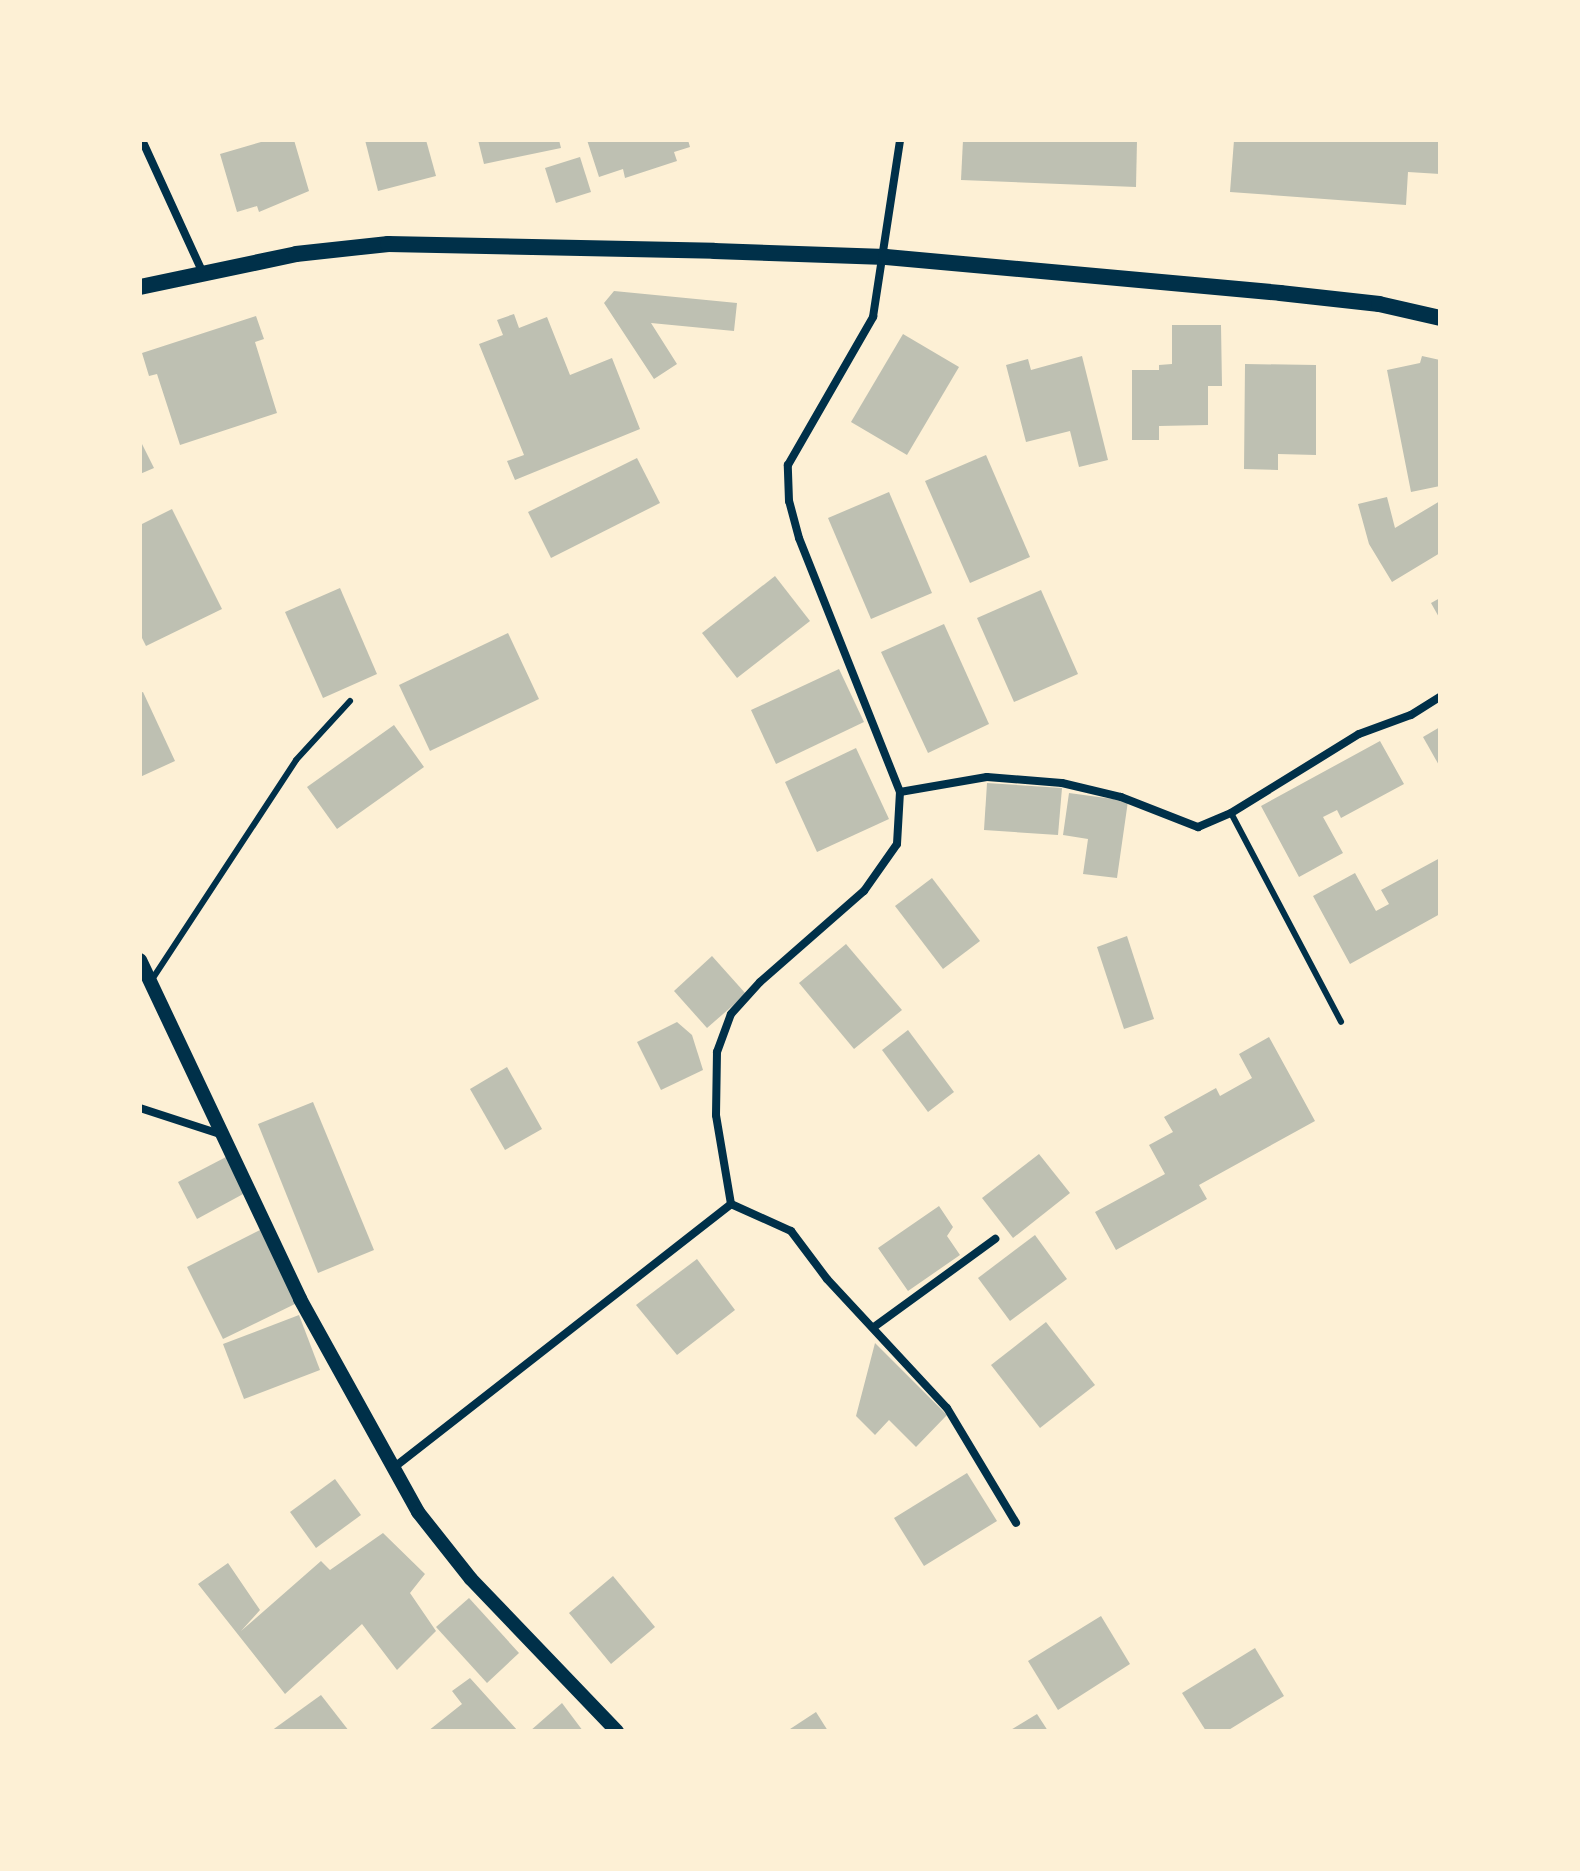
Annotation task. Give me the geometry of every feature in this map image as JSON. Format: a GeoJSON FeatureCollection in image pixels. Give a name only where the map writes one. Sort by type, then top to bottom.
{"type":"FeatureCollection","features":[{"type":"Feature","properties":{"kind":"main road"},"geometry":{"type":"LineString","coordinates":[[140,287],[202,271],[388,244],[886,257],[1280,293],[1379,304],[1440,318]]}},
{"type":"Feature","properties":{"kind":"street"},"geometry":{"type":"LineString","coordinates":[[142,140],[202,271]]}},
{"type":"Feature","properties":{"kind":"street"},"geometry":{"type":"LineString","coordinates":[[731,1204],[716,1115],[717,1052],[731,1014],[882,869],[897,844],[900,792],[799,538],[789,501],[788,465],[873,317],[886,257],[900,140]]}},
{"type":"Feature","properties":{"kind":"street"},"geometry":{"type":"LineString","coordinates":[[900,792],[987,777],[1062,783],[1121,797],[1198,827],[1231,813],[1359,734],[1411,715],[1440,697]]}},
{"type":"Feature","properties":{"kind":"street"},"geometry":{"type":"LineString","coordinates":[[140,960],[300,1299],[418,1512],[471,1579],[617,1731]]}},
{"type":"Feature","properties":{"kind":"street"},"geometry":{"type":"LineString","coordinates":[[140,1108],[220,1134]]}},
{"type":"Feature","properties":{"kind":"street"},"geometry":{"type":"LineString","coordinates":[[731,1204],[791,1231],[827,1279],[947,1408],[1016,1523]]}},
{"type":"Feature","properties":{"kind":"street"},"geometry":{"type":"LineString","coordinates":[[392,1469],[731,1204]]}},
{"type":"Feature","properties":{"kind":"street"},"geometry":{"type":"LineString","coordinates":[[874,1327],[995,1239]]}},
{"type":"Feature","properties":{"kind":"lane"},"geometry":{"type":"LineString","coordinates":[[151,981],[296,760],[350,701]]}},
{"type":"Feature","properties":{"kind":"lane"},"geometry":{"type":"LineString","coordinates":[[1231,813],[1341,1022]]}},
{"type":"Feature","properties":{"kind":"building"},"geometry":{"type":"Polygon","coordinates":[[[268,140],[294,140],[309,191],[259,212],[257,206],[237,212],[220,154],[268,140]]]}},
{"type":"Feature","properties":{"kind":"building"},"geometry":{"type":"Polygon","coordinates":[[[365,140],[426,140],[436,176],[378,191],[365,140]]]}},
{"type":"Feature","properties":{"kind":"building"},"geometry":{"type":"Polygon","coordinates":[[[478,140],[559,140],[561,148],[484,164],[478,140]]]}},
{"type":"Feature","properties":{"kind":"building"},"geometry":{"type":"Polygon","coordinates":[[[587,140],[688,140],[690,147],[674,152],[677,161],[625,178],[623,169],[599,177],[587,140]]]}},
{"type":"Feature","properties":{"kind":"building"},"geometry":{"type":"Polygon","coordinates":[[[963,140],[1137,140],[1136,187],[961,180],[963,140]]]}},
{"type":"Feature","properties":{"kind":"building"},"geometry":{"type":"Polygon","coordinates":[[[1234,140],[1440,140],[1440,174],[1408,172],[1406,205],[1230,192],[1234,140]]]}},
{"type":"Feature","properties":{"kind":"building"},"geometry":{"type":"Polygon","coordinates":[[[580,157],[591,192],[556,203],[545,168],[580,157]]]}},
{"type":"Feature","properties":{"kind":"building"},"geometry":{"type":"Polygon","coordinates":[[[614,291],[737,303],[734,331],[651,323],[677,364],[654,379],[604,303],[614,291]]]}},
{"type":"Feature","properties":{"kind":"building"},"geometry":{"type":"Polygon","coordinates":[[[514,314],[519,328],[547,317],[570,375],[612,358],[640,429],[515,480],[507,461],[524,455],[479,344],[503,335],[497,320],[514,314]]]}},
{"type":"Feature","properties":{"kind":"building"},"geometry":{"type":"Polygon","coordinates":[[[256,316],[264,339],[255,342],[277,413],[180,445],[157,374],[149,376],[142,353],[256,316]]]}},
{"type":"Feature","properties":{"kind":"building"},"geometry":{"type":"Polygon","coordinates":[[[1172,325],[1221,325],[1222,386],[1208,386],[1208,425],[1159,426],[1159,440],[1132,440],[1132,370],[1159,370],[1159,365],[1172,364],[1172,325]]]}},
{"type":"Feature","properties":{"kind":"building"},"geometry":{"type":"Polygon","coordinates":[[[903,334],[959,367],[907,455],[851,422],[903,334]]]}},
{"type":"Feature","properties":{"kind":"building"},"geometry":{"type":"Polygon","coordinates":[[[1082,356],[1108,460],[1079,467],[1070,431],[1026,442],[1006,365],[1028,359],[1031,370],[1082,356]]]}},
{"type":"Feature","properties":{"kind":"building"},"geometry":{"type":"Polygon","coordinates":[[[1422,356],[1440,360],[1440,486],[1411,492],[1387,370],[1420,363],[1422,356]]]}},
{"type":"Feature","properties":{"kind":"building"},"geometry":{"type":"Polygon","coordinates":[[[1245,364],[1316,365],[1316,455],[1278,454],[1278,470],[1244,469],[1245,364]]]}},
{"type":"Feature","properties":{"kind":"building"},"geometry":{"type":"Polygon","coordinates":[[[140,440],[154,468],[140,474],[140,440]]]}},
{"type":"Feature","properties":{"kind":"building"},"geometry":{"type":"Polygon","coordinates":[[[986,455],[1030,557],[970,583],[925,481],[986,455]]]}},
{"type":"Feature","properties":{"kind":"building"},"geometry":{"type":"Polygon","coordinates":[[[637,458],[660,503],[551,558],[528,512],[637,458]]]}},
{"type":"Feature","properties":{"kind":"building"},"geometry":{"type":"Polygon","coordinates":[[[889,492],[932,593],[871,619],[828,518],[889,492]]]}},
{"type":"Feature","properties":{"kind":"building"},"geometry":{"type":"Polygon","coordinates":[[[1387,497],[1395,528],[1440,501],[1440,553],[1392,582],[1369,544],[1358,504],[1387,497]]]}},
{"type":"Feature","properties":{"kind":"building"},"geometry":{"type":"Polygon","coordinates":[[[172,509],[222,609],[146,646],[140,634],[140,525],[172,509]]]}},
{"type":"Feature","properties":{"kind":"building"},"geometry":{"type":"Polygon","coordinates":[[[775,576],[810,621],[737,678],[702,633],[775,576]]]}},
{"type":"Feature","properties":{"kind":"building"},"geometry":{"type":"Polygon","coordinates":[[[340,588],[377,674],[323,698],[285,612],[340,588]]]}},
{"type":"Feature","properties":{"kind":"building"},"geometry":{"type":"Polygon","coordinates":[[[1041,590],[1078,674],[1014,702],[977,618],[1041,590]]]}},
{"type":"Feature","properties":{"kind":"building"},"geometry":{"type":"Polygon","coordinates":[[[1440,598],[1440,619],[1431,603],[1440,598]]]}},
{"type":"Feature","properties":{"kind":"building"},"geometry":{"type":"Polygon","coordinates":[[[944,624],[989,724],[928,753],[881,652],[944,624]]]}},
{"type":"Feature","properties":{"kind":"building"},"geometry":{"type":"Polygon","coordinates":[[[508,633],[539,699],[430,751],[399,685],[508,633]]]}},
{"type":"Feature","properties":{"kind":"building"},"geometry":{"type":"Polygon","coordinates":[[[839,669],[864,722],[776,764],[751,710],[839,669]]]}},
{"type":"Feature","properties":{"kind":"building"},"geometry":{"type":"Polygon","coordinates":[[[143,692],[175,761],[140,777],[140,693],[143,692]]]}},
{"type":"Feature","properties":{"kind":"building"},"geometry":{"type":"Polygon","coordinates":[[[394,725],[424,767],[337,829],[307,787],[394,725]]]}},
{"type":"Feature","properties":{"kind":"building"},"geometry":{"type":"Polygon","coordinates":[[[1440,727],[1440,767],[1423,737],[1440,727]]]}},
{"type":"Feature","properties":{"kind":"building"},"geometry":{"type":"Polygon","coordinates":[[[1380,741],[1404,784],[1341,818],[1337,810],[1323,817],[1343,853],[1299,877],[1261,806],[1380,741]]]}},
{"type":"Feature","properties":{"kind":"building"},"geometry":{"type":"Polygon","coordinates":[[[856,748],[889,819],[817,852],[785,782],[856,748]]]}},
{"type":"Feature","properties":{"kind":"building"},"geometry":{"type":"Polygon","coordinates":[[[987,783],[1062,788],[1058,835],[984,830],[987,783]]]}},
{"type":"Feature","properties":{"kind":"building"},"geometry":{"type":"Polygon","coordinates":[[[1069,793],[1128,801],[1117,878],[1083,874],[1088,839],[1063,835],[1069,793]]]}},
{"type":"Feature","properties":{"kind":"building"},"geometry":{"type":"Polygon","coordinates":[[[1440,858],[1440,914],[1350,964],[1313,896],[1355,873],[1376,911],[1389,904],[1381,890],[1440,858]]]}},
{"type":"Feature","properties":{"kind":"building"},"geometry":{"type":"Polygon","coordinates":[[[932,878],[980,941],[943,969],[895,906],[932,878]]]}},
{"type":"Feature","properties":{"kind":"building"},"geometry":{"type":"Polygon","coordinates":[[[1127,936],[1154,1019],[1124,1029],[1097,947],[1127,936]]]}},
{"type":"Feature","properties":{"kind":"building"},"geometry":{"type":"Polygon","coordinates":[[[846,944],[902,1010],[854,1049],[799,983],[846,944]]]}},
{"type":"Feature","properties":{"kind":"building"},"geometry":{"type":"Polygon","coordinates":[[[712,956],[746,994],[707,1028],[674,991],[712,956]]]}},
{"type":"Feature","properties":{"kind":"building"},"geometry":{"type":"Polygon","coordinates":[[[677,1022],[692,1035],[703,1070],[661,1090],[637,1042],[677,1022]]]}},
{"type":"Feature","properties":{"kind":"building"},"geometry":{"type":"Polygon","coordinates":[[[908,1030],[954,1092],[928,1112],[882,1050],[908,1030]]]}},
{"type":"Feature","properties":{"kind":"building"},"geometry":{"type":"Polygon","coordinates":[[[1269,1037],[1315,1121],[1199,1185],[1207,1199],[1116,1250],[1095,1212],[1165,1174],[1149,1145],[1173,1132],[1164,1117],[1216,1088],[1220,1096],[1252,1078],[1239,1054],[1269,1037]]]}},
{"type":"Feature","properties":{"kind":"building"},"geometry":{"type":"Polygon","coordinates":[[[507,1067],[542,1129],[505,1150],[470,1089],[507,1067]]]}},
{"type":"Feature","properties":{"kind":"building"},"geometry":{"type":"Polygon","coordinates":[[[313,1102],[374,1250],[318,1273],[258,1124],[313,1102]]]}},
{"type":"Feature","properties":{"kind":"building"},"geometry":{"type":"Polygon","coordinates":[[[1039,1154],[1070,1193],[1013,1238],[982,1198],[1039,1154]]]}},
{"type":"Feature","properties":{"kind":"building"},"geometry":{"type":"Polygon","coordinates":[[[226,1157],[245,1193],[197,1219],[178,1182],[226,1157]]]}},
{"type":"Feature","properties":{"kind":"building"},"geometry":{"type":"Polygon","coordinates":[[[939,1206],[953,1227],[947,1236],[960,1255],[908,1291],[878,1248],[939,1206]]]}},
{"type":"Feature","properties":{"kind":"building"},"geometry":{"type":"Polygon","coordinates":[[[260,1230],[297,1303],[223,1339],[187,1267],[260,1230]]]}},
{"type":"Feature","properties":{"kind":"building"},"geometry":{"type":"Polygon","coordinates":[[[1035,1235],[1067,1279],[1010,1321],[978,1278],[1035,1235]]]}},
{"type":"Feature","properties":{"kind":"building"},"geometry":{"type":"Polygon","coordinates":[[[697,1259],[735,1310],[677,1355],[636,1305],[697,1259]]]}},
{"type":"Feature","properties":{"kind":"building"},"geometry":{"type":"Polygon","coordinates":[[[299,1315],[320,1370],[244,1399],[223,1344],[299,1315]]]}},
{"type":"Feature","properties":{"kind":"building"},"geometry":{"type":"Polygon","coordinates":[[[1046,1322],[1095,1385],[1040,1428],[991,1365],[1046,1322]]]}},
{"type":"Feature","properties":{"kind":"building"},"geometry":{"type":"Polygon","coordinates":[[[875,1343],[947,1415],[916,1447],[889,1420],[875,1435],[856,1416],[875,1343]]]}},
{"type":"Feature","properties":{"kind":"building"},"geometry":{"type":"Polygon","coordinates":[[[967,1473],[997,1521],[924,1566],[894,1518],[967,1473]]]}},
{"type":"Feature","properties":{"kind":"building"},"geometry":{"type":"Polygon","coordinates":[[[335,1479],[361,1515],[316,1548],[290,1512],[335,1479]]]}},
{"type":"Feature","properties":{"kind":"building"},"geometry":{"type":"Polygon","coordinates":[[[383,1533],[425,1574],[410,1593],[436,1631],[397,1670],[362,1624],[285,1694],[198,1584],[228,1563],[260,1610],[241,1631],[321,1561],[330,1570],[383,1533]]]}},
{"type":"Feature","properties":{"kind":"building"},"geometry":{"type":"Polygon","coordinates":[[[613,1576],[655,1627],[611,1664],[569,1613],[613,1576]]]}},
{"type":"Feature","properties":{"kind":"building"},"geometry":{"type":"Polygon","coordinates":[[[469,1598],[519,1653],[487,1683],[436,1627],[469,1598]]]}},
{"type":"Feature","properties":{"kind":"building"},"geometry":{"type":"Polygon","coordinates":[[[1101,1616],[1130,1664],[1058,1710],[1028,1661],[1101,1616]]]}},
{"type":"Feature","properties":{"kind":"building"},"geometry":{"type":"Polygon","coordinates":[[[1255,1648],[1284,1696],[1227,1731],[1206,1731],[1182,1693],[1255,1648]]]}},
{"type":"Feature","properties":{"kind":"building"},"geometry":{"type":"Polygon","coordinates":[[[470,1678],[518,1731],[428,1731],[462,1704],[452,1691],[470,1678]]]}},
{"type":"Feature","properties":{"kind":"building"},"geometry":{"type":"Polygon","coordinates":[[[321,1695],[349,1731],[271,1731],[321,1695]]]}},
{"type":"Feature","properties":{"kind":"building"},"geometry":{"type":"Polygon","coordinates":[[[562,1703],[583,1731],[530,1731],[562,1703]]]}},
{"type":"Feature","properties":{"kind":"building"},"geometry":{"type":"Polygon","coordinates":[[[816,1712],[828,1731],[787,1731],[816,1712]]]}},
{"type":"Feature","properties":{"kind":"building"},"geometry":{"type":"Polygon","coordinates":[[[1037,1714],[1048,1731],[1009,1731],[1037,1714]]]}}]}
